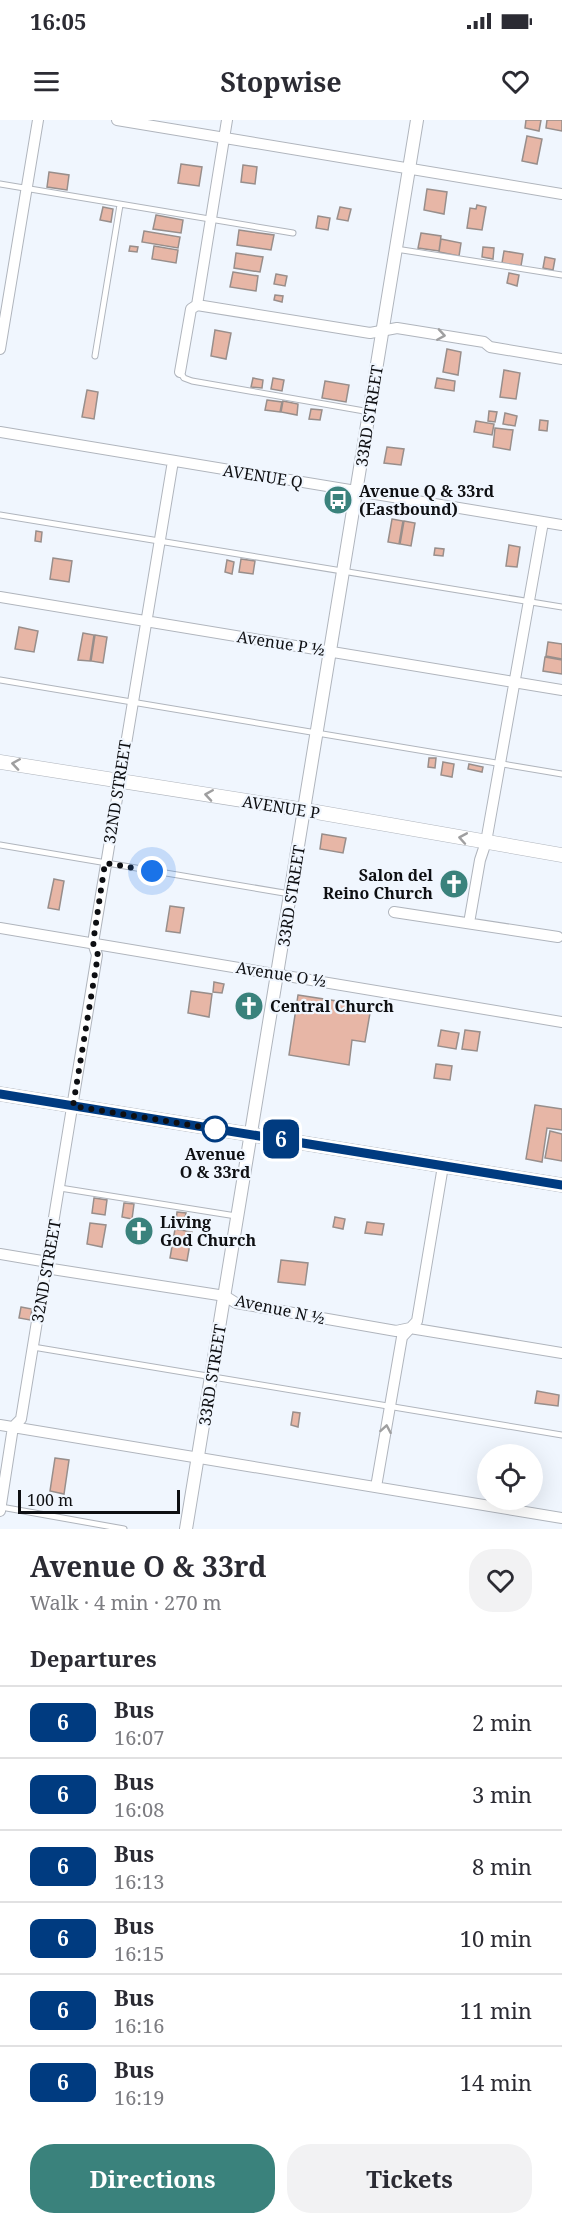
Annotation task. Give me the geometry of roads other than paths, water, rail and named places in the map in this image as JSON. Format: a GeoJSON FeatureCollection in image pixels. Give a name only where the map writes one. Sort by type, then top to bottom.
{"type":"FeatureCollection","features":[{"type":"Feature","properties":{"kind":"main road","name":"AVENUE P"},"geometry":{"type":"LineString","coordinates":[[0,762],[305,810],[562,855]]}},
{"type":"Feature","properties":{"kind":"main road"},"geometry":{"type":"LineString","coordinates":[[0,1094],[562,1185]]}},
{"type":"Feature","properties":{"kind":"street"},"geometry":{"type":"LineString","coordinates":[[0,349],[38,120]]}},
{"type":"Feature","properties":{"kind":"street"},"geometry":{"type":"LineString","coordinates":[[117,120],[562,194]]}},
{"type":"Feature","properties":{"kind":"street"},"geometry":{"type":"LineString","coordinates":[[197,305],[227,120]]}},
{"type":"Feature","properties":{"kind":"street","name":"33RD STREET"},"geometry":{"type":"LineString","coordinates":[[186,1529],[250,1134],[292,894],[417,120]]}},
{"type":"Feature","properties":{"kind":"street"},"geometry":{"type":"LineString","coordinates":[[0,267],[13,270]]}},
{"type":"Feature","properties":{"kind":"street"},"geometry":{"type":"LineString","coordinates":[[180,372],[191,309],[197,305],[370,333],[397,328],[484,342],[490,347],[562,359]]}},
{"type":"Feature","properties":{"kind":"street","name":"AVENUE Q"},"geometry":{"type":"LineString","coordinates":[[0,432],[562,525]]}},
{"type":"Feature","properties":{"kind":"street","name":"32ND STREET"},"geometry":{"type":"LineString","coordinates":[[0,1508],[13,1427],[21,1419],[60,1188],[98,955],[93,943],[105,863],[173,461]]}},
{"type":"Feature","properties":{"kind":"street"},"geometry":{"type":"LineString","coordinates":[[469,923],[501,763],[543,522]]}},
{"type":"Feature","properties":{"kind":"street","name":"Avenue P ½"},"geometry":{"type":"LineString","coordinates":[[0,597],[562,690]]}},
{"type":"Feature","properties":{"kind":"street"},"geometry":{"type":"LineString","coordinates":[[394,912],[558,937]]}},
{"type":"Feature","properties":{"kind":"street","name":"Avenue O ½"},"geometry":{"type":"LineString","coordinates":[[0,928],[562,1022]]}},
{"type":"Feature","properties":{"kind":"street"},"geometry":{"type":"LineString","coordinates":[[376,1487],[402,1337],[417,1321],[443,1166]]}},
{"type":"Feature","properties":{"kind":"street","name":"Avenue N ½"},"geometry":{"type":"LineString","coordinates":[[0,1254],[39,1261],[52,1269],[225,1296],[236,1303],[396,1331],[410,1328],[562,1353]]}},
{"type":"Feature","properties":{"kind":"street"},"geometry":{"type":"LineString","coordinates":[[0,1425],[562,1518]]}},
{"type":"Feature","properties":{"kind":"lane"},"geometry":{"type":"LineString","coordinates":[[0,184],[293,233]]}},
{"type":"Feature","properties":{"kind":"lane"},"geometry":{"type":"LineString","coordinates":[[94,356],[120,205]]}},
{"type":"Feature","properties":{"kind":"lane"},"geometry":{"type":"LineString","coordinates":[[396,249],[562,275]]}},
{"type":"Feature","properties":{"kind":"lane"},"geometry":{"type":"LineString","coordinates":[[180,372],[184,378],[192,381],[370,412]]}},
{"type":"Feature","properties":{"kind":"lane"},"geometry":{"type":"LineString","coordinates":[[0,515],[562,607]]}},
{"type":"Feature","properties":{"kind":"lane"},"geometry":{"type":"LineString","coordinates":[[0,680],[562,774]]}},
{"type":"Feature","properties":{"kind":"lane"},"geometry":{"type":"LineString","coordinates":[[0,845],[292,894]]}},
{"type":"Feature","properties":{"kind":"lane"},"geometry":{"type":"LineString","coordinates":[[60,1188],[238,1216]]}},
{"type":"Feature","properties":{"kind":"lane"},"geometry":{"type":"LineString","coordinates":[[33,1347],[562,1435]]}},
{"type":"Feature","properties":{"kind":"lane"},"geometry":{"type":"LineString","coordinates":[[0,1508],[124,1529]]}},
{"type":"Feature","properties":{"kind":"place","name":"Avenue Q & 33rd (Eastbound)"},"geometry":{"type":"Point","coordinates":[338,500]}},
{"type":"Feature","properties":{"kind":"place","name":"Salon del Reino Church"},"geometry":{"type":"Point","coordinates":[454,884]}},
{"type":"Feature","properties":{"kind":"place","name":"Central Church"},"geometry":{"type":"Point","coordinates":[249,1006]}},
{"type":"Feature","properties":{"kind":"place","name":"Avenue O & 33rd"},"geometry":{"type":"Point","coordinates":[215,1129]}},
{"type":"Feature","properties":{"kind":"place","name":"Living God Church"},"geometry":{"type":"Point","coordinates":[139,1231]}}]}
